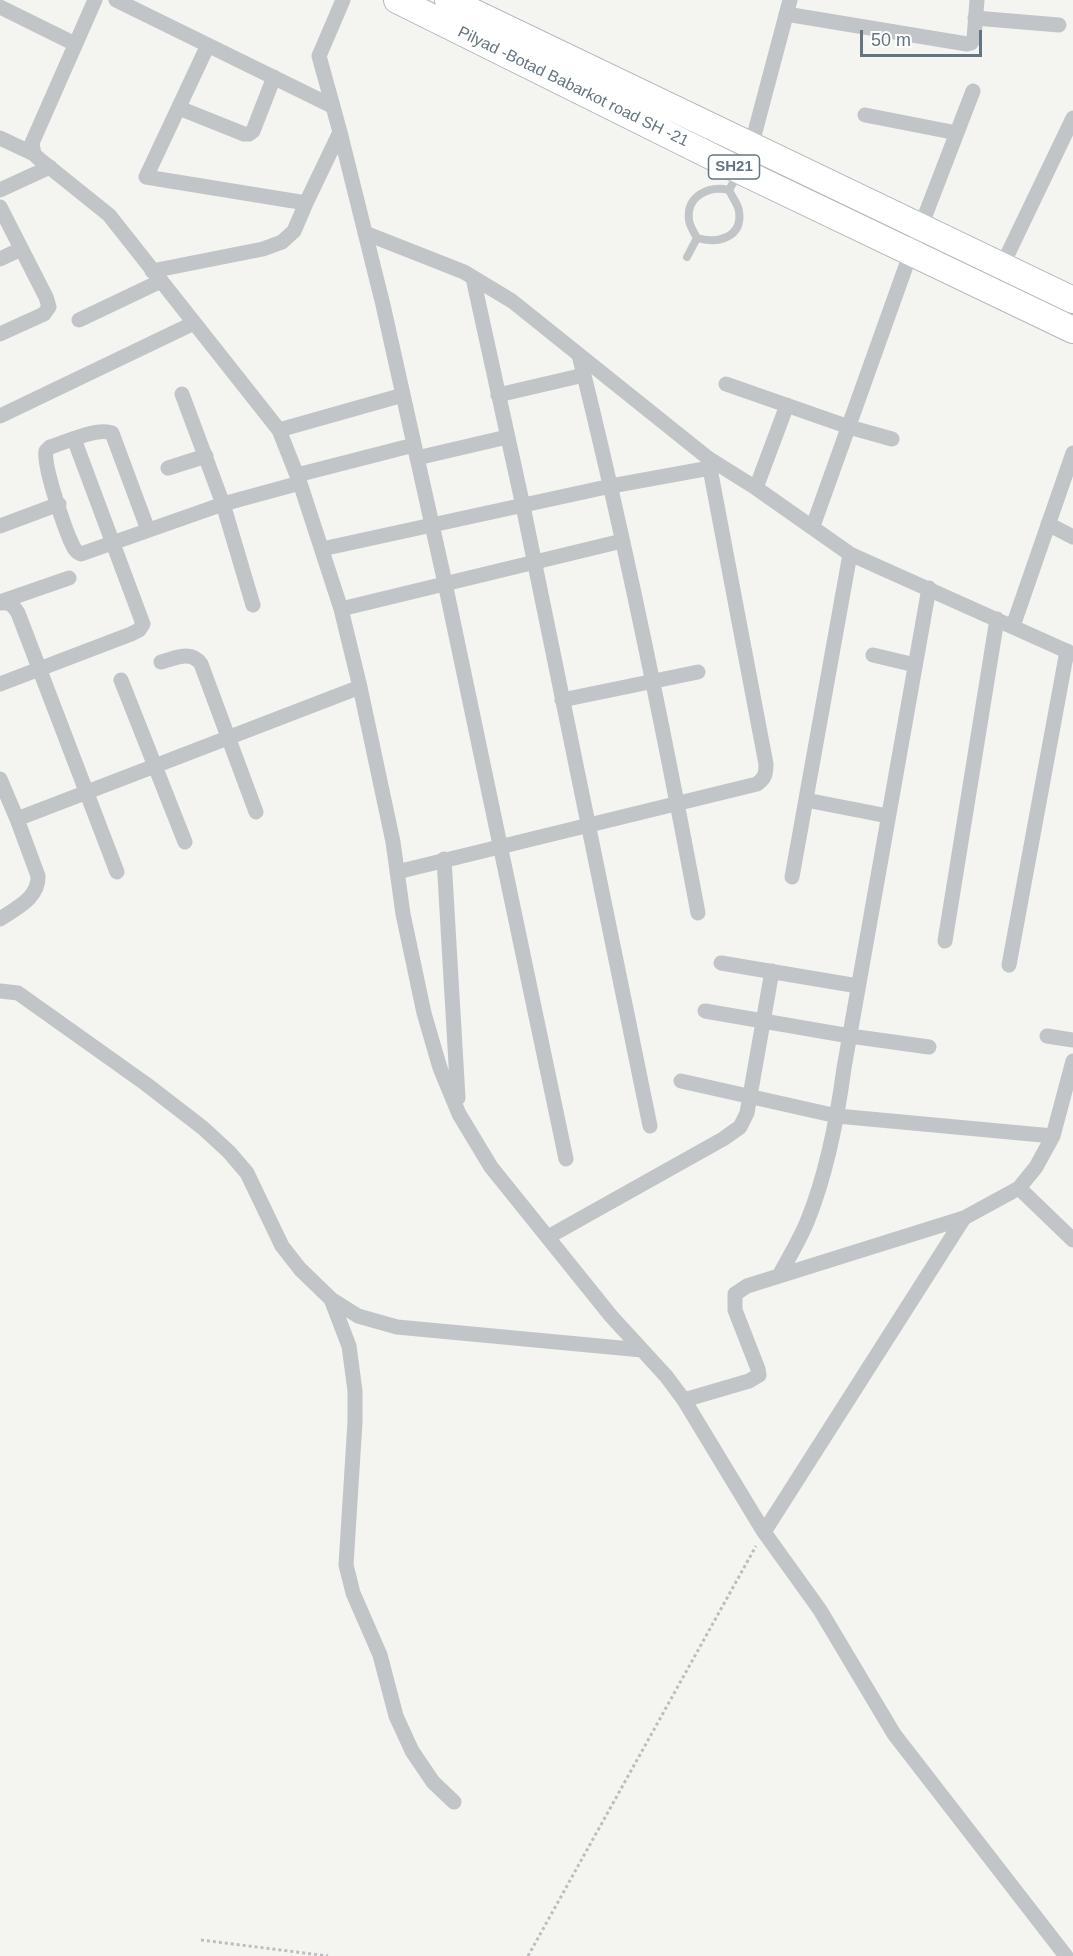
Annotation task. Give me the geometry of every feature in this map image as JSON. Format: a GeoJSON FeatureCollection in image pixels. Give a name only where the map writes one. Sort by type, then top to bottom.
{"type":"FeatureCollection","features":[{"type":"Feature","properties":{"kind":"main road","name":"Pilyad -Botad Babarkot road SH -21"},"geometry":{"type":"LineString","coordinates":[[397,0],[735,180],[911,252],[1073,330]]}},
{"type":"Feature","properties":{"kind":"main road","name":"Pilyad -Botad Babarkot road SH -21"},"geometry":{"type":"LineString","coordinates":[[448,0],[1073,300]]}},
{"type":"Feature","properties":{"kind":"street"},"geometry":{"type":"LineString","coordinates":[[34,154],[32,143],[95,0]]}},
{"type":"Feature","properties":{"kind":"street"},"geometry":{"type":"LineString","coordinates":[[116,0],[332,106]]}},
{"type":"Feature","properties":{"kind":"street"},"geometry":{"type":"LineString","coordinates":[[343,0],[319,56],[365,233],[416,452],[566,1159]]}},
{"type":"Feature","properties":{"kind":"street"},"geometry":{"type":"LineString","coordinates":[[751,147],[788,7],[967,44],[974,39],[977,0]]}},
{"type":"Feature","properties":{"kind":"street"},"geometry":{"type":"LineString","coordinates":[[0,7],[75,44]]}},
{"type":"Feature","properties":{"kind":"street"},"geometry":{"type":"LineString","coordinates":[[975,18],[1059,25]]}},
{"type":"Feature","properties":{"kind":"street"},"geometry":{"type":"LineString","coordinates":[[208,45],[146,177],[306,203]]}},
{"type":"Feature","properties":{"kind":"street"},"geometry":{"type":"LineString","coordinates":[[178,108],[249,134],[253,131],[274,77]]}},
{"type":"Feature","properties":{"kind":"street"},"geometry":{"type":"LineString","coordinates":[[813,526],[911,252],[973,91]]}},
{"type":"Feature","properties":{"kind":"street"},"geometry":{"type":"LineString","coordinates":[[865,115],[957,133]]}},
{"type":"Feature","properties":{"kind":"street"},"geometry":{"type":"LineString","coordinates":[[1002,266],[1073,118]]}},
{"type":"Feature","properties":{"kind":"street"},"geometry":{"type":"LineString","coordinates":[[79,320],[157,276],[282,242],[294,231],[340,132]]}},
{"type":"Feature","properties":{"kind":"street"},"geometry":{"type":"LineString","coordinates":[[4,145],[34,154],[108,215],[279,430],[322,549],[340,609],[360,687],[424,1013],[441,1068],[459,1114],[491,1167],[611,1316],[666,1376],[684,1401],[764,1532],[820,1610],[894,1734],[1066,1956]]}},
{"type":"Feature","properties":{"kind":"street"},"geometry":{"type":"LineString","coordinates":[[0,190],[50,167]]}},
{"type":"Feature","properties":{"kind":"street"},"geometry":{"type":"LineString","coordinates":[[0,207],[46,297],[49,308],[44,314],[0,334]]}},
{"type":"Feature","properties":{"kind":"street"},"geometry":{"type":"LineString","coordinates":[[365,233],[464,272],[512,302],[709,463],[756,488],[850,554],[1070,653],[1010,965]]}},
{"type":"Feature","properties":{"kind":"street"},"geometry":{"type":"LineString","coordinates":[[0,259],[21,249]]}},
{"type":"Feature","properties":{"kind":"street"},"geometry":{"type":"LineString","coordinates":[[473,278],[523,506],[650,1126]]}},
{"type":"Feature","properties":{"kind":"street"},"geometry":{"type":"LineString","coordinates":[[0,416],[194,323]]}},
{"type":"Feature","properties":{"kind":"street"},"geometry":{"type":"LineString","coordinates":[[579,355],[611,486],[678,803],[698,913]]}},
{"type":"Feature","properties":{"kind":"street"},"geometry":{"type":"LineString","coordinates":[[498,395],[584,375]]}},
{"type":"Feature","properties":{"kind":"street"},"geometry":{"type":"LineString","coordinates":[[726,384],[849,427],[892,439]]}},
{"type":"Feature","properties":{"kind":"street"},"geometry":{"type":"LineString","coordinates":[[182,394],[206,456],[253,605]]}},
{"type":"Feature","properties":{"kind":"street"},"geometry":{"type":"LineString","coordinates":[[279,430],[403,395]]}},
{"type":"Feature","properties":{"kind":"street"},"geometry":{"type":"LineString","coordinates":[[756,488],[788,405]]}},
{"type":"Feature","properties":{"kind":"street"},"geometry":{"type":"LineString","coordinates":[[147,530],[112,433],[106,430],[96,432],[51,447],[46,451],[46,463],[59,504],[78,552],[81,554],[298,479],[416,452],[507,437]]}},
{"type":"Feature","properties":{"kind":"street"},"geometry":{"type":"LineString","coordinates":[[0,684],[139,630],[143,624],[74,439]]}},
{"type":"Feature","properties":{"kind":"street"},"geometry":{"type":"LineString","coordinates":[[1013,626],[1073,453]]}},
{"type":"Feature","properties":{"kind":"street"},"geometry":{"type":"LineString","coordinates":[[168,468],[206,456]]}},
{"type":"Feature","properties":{"kind":"street"},"geometry":{"type":"LineString","coordinates":[[322,549],[709,463]]}},
{"type":"Feature","properties":{"kind":"street"},"geometry":{"type":"LineString","coordinates":[[397,872],[757,784],[762,780],[766,774],[766,764],[709,463]]}},
{"type":"Feature","properties":{"kind":"street"},"geometry":{"type":"LineString","coordinates":[[0,526],[59,504]]}},
{"type":"Feature","properties":{"kind":"street"},"geometry":{"type":"LineString","coordinates":[[1048,524],[1073,537]]}},
{"type":"Feature","properties":{"kind":"street"},"geometry":{"type":"LineString","coordinates":[[340,609],[622,542]]}},
{"type":"Feature","properties":{"kind":"street"},"geometry":{"type":"LineString","coordinates":[[792,877],[850,554]]}},
{"type":"Feature","properties":{"kind":"street"},"geometry":{"type":"LineString","coordinates":[[0,602],[69,578]]}},
{"type":"Feature","properties":{"kind":"street"},"geometry":{"type":"LineString","coordinates":[[779,1276],[806,1224],[819,1190],[837,1116],[929,588]]}},
{"type":"Feature","properties":{"kind":"street"},"geometry":{"type":"LineString","coordinates":[[0,602],[13,605],[18,613],[117,872]]}},
{"type":"Feature","properties":{"kind":"street"},"geometry":{"type":"LineString","coordinates":[[945,941],[997,620]]}},
{"type":"Feature","properties":{"kind":"street"},"geometry":{"type":"LineString","coordinates":[[161,662],[190,655],[201,664],[256,812]]}},
{"type":"Feature","properties":{"kind":"street"},"geometry":{"type":"LineString","coordinates":[[873,655],[915,665]]}},
{"type":"Feature","properties":{"kind":"street"},"geometry":{"type":"LineString","coordinates":[[562,700],[698,672]]}},
{"type":"Feature","properties":{"kind":"street"},"geometry":{"type":"LineString","coordinates":[[121,680],[185,842]]}},
{"type":"Feature","properties":{"kind":"street"},"geometry":{"type":"LineString","coordinates":[[17,819],[360,687]]}},
{"type":"Feature","properties":{"kind":"street"},"geometry":{"type":"LineString","coordinates":[[0,779],[38,876],[38,885],[32,896],[0,919]]}},
{"type":"Feature","properties":{"kind":"street"},"geometry":{"type":"LineString","coordinates":[[806,801],[888,816]]}},
{"type":"Feature","properties":{"kind":"street"},"geometry":{"type":"LineString","coordinates":[[444,859],[459,1114]]}},
{"type":"Feature","properties":{"kind":"street"},"geometry":{"type":"LineString","coordinates":[[721,963],[858,986]]}},
{"type":"Feature","properties":{"kind":"street"},"geometry":{"type":"LineString","coordinates":[[548,1238],[723,1139],[740,1127],[747,1113],[772,971]]}},
{"type":"Feature","properties":{"kind":"street"},"geometry":{"type":"LineString","coordinates":[[0,991],[18,993],[146,1084],[220,1144],[247,1173],[282,1246],[300,1269],[331,1299],[358,1316],[397,1327],[642,1350]]}},
{"type":"Feature","properties":{"kind":"street"},"geometry":{"type":"LineString","coordinates":[[705,1011],[929,1047]]}},
{"type":"Feature","properties":{"kind":"street"},"geometry":{"type":"LineString","coordinates":[[1047,1036],[1073,1040]]}},
{"type":"Feature","properties":{"kind":"street"},"geometry":{"type":"LineString","coordinates":[[684,1401],[749,1381],[759,1375],[735,1310],[735,1294],[747,1286],[964,1218],[1019,1188],[1036,1167],[1053,1136],[1073,1061]]}},
{"type":"Feature","properties":{"kind":"street"},"geometry":{"type":"LineString","coordinates":[[681,1081],[837,1116],[1053,1136]]}},
{"type":"Feature","properties":{"kind":"street"},"geometry":{"type":"LineString","coordinates":[[1019,1188],[1073,1240]]}},
{"type":"Feature","properties":{"kind":"street"},"geometry":{"type":"LineString","coordinates":[[764,1532],[964,1218]]}},
{"type":"Feature","properties":{"kind":"street"},"geometry":{"type":"LineString","coordinates":[[331,1299],[349,1346],[355,1390],[356,1422],[346,1565],[353,1593],[380,1655],[396,1716],[412,1751],[433,1782],[454,1802]]}},
{"type":"Feature","properties":{"kind":"lane"},"geometry":{"type":"LineString","coordinates":[[735,180],[739,224],[732,234],[721,240],[709,241],[697,238],[688,218],[694,199],[701,192],[720,188],[735,180]]}},
{"type":"Feature","properties":{"kind":"lane"},"geometry":{"type":"LineString","coordinates":[[687,257],[697,238]]}},
{"type":"Feature","properties":{"kind":"path"},"geometry":{"type":"LineString","coordinates":[[528,1956],[764,1532]]}},
{"type":"Feature","properties":{"kind":"path"},"geometry":{"type":"LineString","coordinates":[[201,1940],[328,1956]]}}]}
